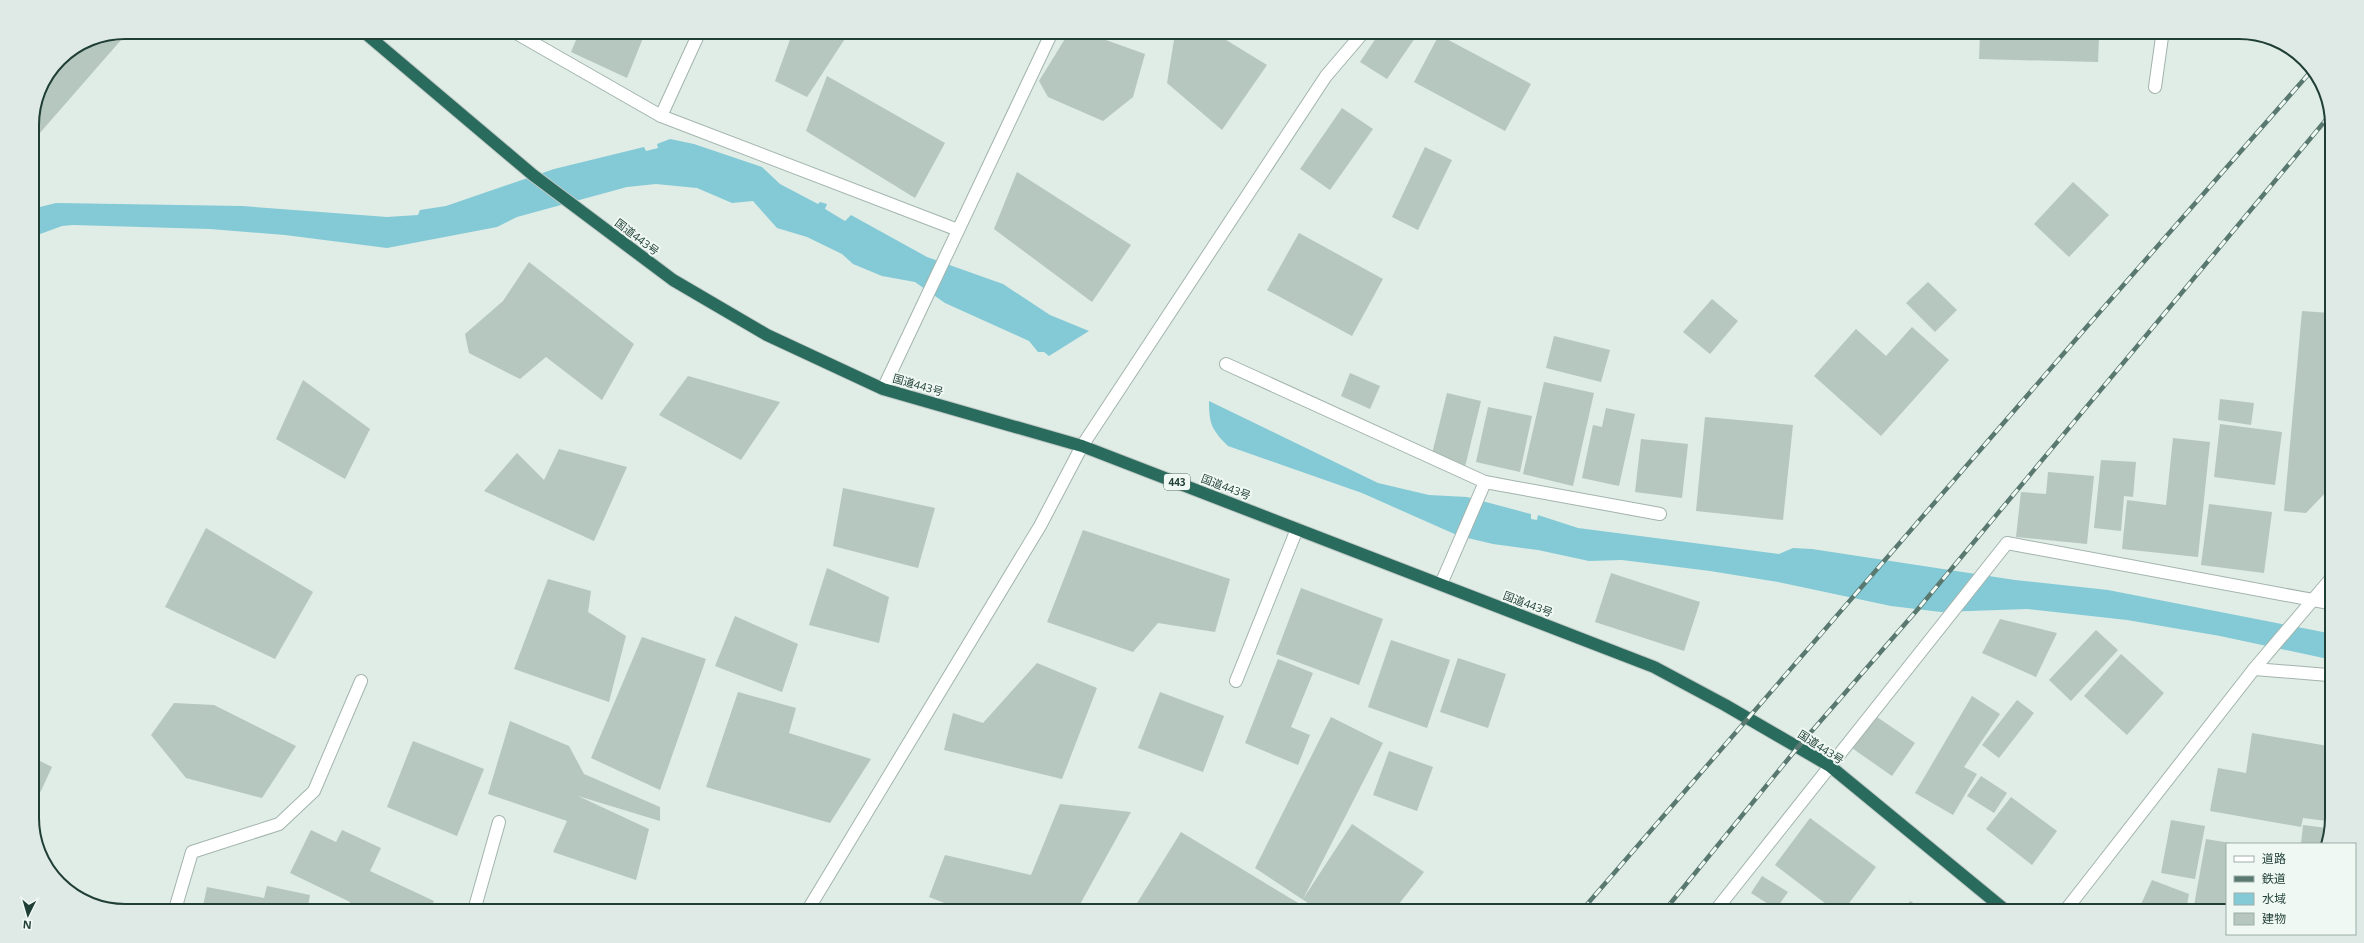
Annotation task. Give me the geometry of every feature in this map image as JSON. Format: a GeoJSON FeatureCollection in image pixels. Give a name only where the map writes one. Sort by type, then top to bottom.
{"type":"FeatureCollection","features":[{"type":"Feature","properties":{"kind":"highway","name":"国道443号"},"geometry":{"type":"LineString","coordinates":[[372,39],[533,175],[673,280],[767,335],[883,389],[1082,446],[1654,667],[1725,705],[1830,766],[1998,904]]}},
{"type":"Feature","properties":{"kind":"street"},"geometry":{"type":"LineString","coordinates":[[526,39],[661,116],[958,230]]}},
{"type":"Feature","properties":{"kind":"street"},"geometry":{"type":"LineString","coordinates":[[661,116],[696,39]]}},
{"type":"Feature","properties":{"kind":"street"},"geometry":{"type":"LineString","coordinates":[[883,389],[1049,39]]}},
{"type":"Feature","properties":{"kind":"street"},"geometry":{"type":"LineString","coordinates":[[811,904],[1040,526],[1082,446],[1326,76],[1358,39]]}},
{"type":"Feature","properties":{"kind":"street"},"geometry":{"type":"LineString","coordinates":[[2155,87],[2162,39]]}},
{"type":"Feature","properties":{"kind":"street"},"geometry":{"type":"LineString","coordinates":[[1226,364],[1485,482],[1660,514]]}},
{"type":"Feature","properties":{"kind":"street"},"geometry":{"type":"LineString","coordinates":[[1441,584],[1485,482]]}},
{"type":"Feature","properties":{"kind":"street"},"geometry":{"type":"LineString","coordinates":[[1236,681],[1297,529]]}},
{"type":"Feature","properties":{"kind":"street"},"geometry":{"type":"LineString","coordinates":[[1721,904],[2007,543],[2325,602]]}},
{"type":"Feature","properties":{"kind":"street"},"geometry":{"type":"LineString","coordinates":[[2070,904],[2254,669],[2325,585]]}},
{"type":"Feature","properties":{"kind":"street"},"geometry":{"type":"LineString","coordinates":[[2254,669],[2325,675]]}},
{"type":"Feature","properties":{"kind":"street"},"geometry":{"type":"LineString","coordinates":[[177,904],[192,852],[279,824],[314,791],[362,681]]}},
{"type":"Feature","properties":{"kind":"street"},"geometry":{"type":"LineString","coordinates":[[476,904],[499,822]]}},
{"type":"Feature","properties":{"kind":"water"},"geometry":{"type":"Polygon","coordinates":[[[670,139],[694,144],[762,167],[780,184],[818,204],[820,202],[827,204],[825,209],[845,221],[851,215],[927,257],[1003,284],[1050,315],[1089,331],[1049,356],[1044,352],[1038,352],[1029,341],[945,303],[915,282],[882,276],[853,264],[842,254],[807,237],[777,228],[753,201],[732,203],[697,188],[656,184],[627,187],[517,217],[497,227],[387,248],[285,235],[210,229],[73,225],[62,226],[39,234],[39,207],[56,203],[242,206],[387,217],[418,215],[420,210],[446,206],[554,169],[644,147],[646,151],[658,148],[657,144],[670,139]]]}},
{"type":"Feature","properties":{"kind":"water"},"geometry":{"type":"Polygon","coordinates":[[[1209,401],[1378,483],[1429,495],[1467,497],[1531,514],[1531,519],[1537,520],[1538,515],[1578,528],[1779,554],[1793,548],[1812,549],[2015,580],[2108,590],[2325,632],[2325,658],[2220,636],[2127,620],[2027,609],[1941,612],[1891,606],[1778,582],[1710,571],[1622,560],[1589,561],[1538,550],[1493,544],[1459,536],[1362,493],[1228,446],[1212,426],[1209,401]]]}},
{"type":"Feature","properties":{"kind":"building"},"geometry":{"type":"Polygon","coordinates":[[[122,39],[39,134],[40,114],[44,98],[48,87],[60,68],[68,60],[92,46],[122,39]]]}},
{"type":"Feature","properties":{"kind":"building"},"geometry":{"type":"Polygon","coordinates":[[[576,39],[643,39],[627,78],[571,52],[576,39]]]}},
{"type":"Feature","properties":{"kind":"building"},"geometry":{"type":"Polygon","coordinates":[[[790,39],[845,39],[807,97],[775,81],[790,39]]]}},
{"type":"Feature","properties":{"kind":"building"},"geometry":{"type":"Polygon","coordinates":[[[1065,39],[1103,39],[1145,54],[1133,97],[1103,121],[1048,97],[1039,81],[1065,39]]]}},
{"type":"Feature","properties":{"kind":"building"},"geometry":{"type":"Polygon","coordinates":[[[1174,39],[1225,39],[1267,65],[1222,130],[1167,83],[1174,39]]]}},
{"type":"Feature","properties":{"kind":"building"},"geometry":{"type":"Polygon","coordinates":[[[1375,39],[1414,39],[1387,79],[1360,62],[1375,39]]]}},
{"type":"Feature","properties":{"kind":"building"},"geometry":{"type":"Polygon","coordinates":[[[1437,39],[1447,39],[1531,84],[1505,131],[1414,82],[1437,39]]]}},
{"type":"Feature","properties":{"kind":"building"},"geometry":{"type":"Polygon","coordinates":[[[1980,39],[2099,39],[2098,62],[1979,59],[1980,39]]]}},
{"type":"Feature","properties":{"kind":"building"},"geometry":{"type":"Polygon","coordinates":[[[827,76],[945,143],[915,198],[806,131],[827,76]]]}},
{"type":"Feature","properties":{"kind":"building"},"geometry":{"type":"Polygon","coordinates":[[[1342,108],[1373,129],[1330,190],[1300,169],[1342,108]]]}},
{"type":"Feature","properties":{"kind":"building"},"geometry":{"type":"Polygon","coordinates":[[[1425,147],[1452,160],[1418,230],[1392,217],[1425,147]]]}},
{"type":"Feature","properties":{"kind":"building"},"geometry":{"type":"Polygon","coordinates":[[[1017,172],[1131,245],[1092,302],[994,229],[1017,172]]]}},
{"type":"Feature","properties":{"kind":"building"},"geometry":{"type":"Polygon","coordinates":[[[2073,182],[2109,215],[2069,257],[2034,224],[2073,182]]]}},
{"type":"Feature","properties":{"kind":"building"},"geometry":{"type":"Polygon","coordinates":[[[1299,233],[1383,279],[1352,336],[1267,290],[1299,233]]]}},
{"type":"Feature","properties":{"kind":"building"},"geometry":{"type":"Polygon","coordinates":[[[529,262],[634,344],[602,400],[546,357],[520,379],[469,353],[465,334],[503,301],[529,262]]]}},
{"type":"Feature","properties":{"kind":"building"},"geometry":{"type":"Polygon","coordinates":[[[1928,282],[1957,310],[1935,332],[1906,303],[1928,282]]]}},
{"type":"Feature","properties":{"kind":"building"},"geometry":{"type":"Polygon","coordinates":[[[1712,299],[1738,321],[1710,354],[1683,332],[1712,299]]]}},
{"type":"Feature","properties":{"kind":"building"},"geometry":{"type":"Polygon","coordinates":[[[2302,311],[2325,313],[2325,493],[2306,513],[2284,511],[2302,311]]]}},
{"type":"Feature","properties":{"kind":"building"},"geometry":{"type":"Polygon","coordinates":[[[1912,327],[1949,360],[1881,436],[1814,376],[1856,329],[1886,356],[1912,327]]]}},
{"type":"Feature","properties":{"kind":"building"},"geometry":{"type":"Polygon","coordinates":[[[1554,336],[1610,350],[1601,382],[1546,368],[1554,336]]]}},
{"type":"Feature","properties":{"kind":"building"},"geometry":{"type":"Polygon","coordinates":[[[1350,373],[1380,386],[1370,409],[1341,396],[1350,373]]]}},
{"type":"Feature","properties":{"kind":"building"},"geometry":{"type":"Polygon","coordinates":[[[688,376],[780,402],[741,460],[659,415],[688,376]]]}},
{"type":"Feature","properties":{"kind":"building"},"geometry":{"type":"Polygon","coordinates":[[[303,380],[370,429],[345,479],[276,439],[303,380]]]}},
{"type":"Feature","properties":{"kind":"building"},"geometry":{"type":"Polygon","coordinates":[[[1544,382],[1594,393],[1573,486],[1523,474],[1544,382]]]}},
{"type":"Feature","properties":{"kind":"building"},"geometry":{"type":"Polygon","coordinates":[[[1447,393],[1481,401],[1464,471],[1430,462],[1447,393]]]}},
{"type":"Feature","properties":{"kind":"building"},"geometry":{"type":"Polygon","coordinates":[[[2220,399],[2254,403],[2251,425],[2218,420],[2220,399]]]}},
{"type":"Feature","properties":{"kind":"building"},"geometry":{"type":"Polygon","coordinates":[[[1488,407],[1532,416],[1520,472],[1476,462],[1488,407]]]}},
{"type":"Feature","properties":{"kind":"building"},"geometry":{"type":"Polygon","coordinates":[[[1606,408],[1635,414],[1619,486],[1582,478],[1593,425],[1602,427],[1606,408]]]}},
{"type":"Feature","properties":{"kind":"building"},"geometry":{"type":"Polygon","coordinates":[[[1705,417],[1793,425],[1783,520],[1696,511],[1705,417]]]}},
{"type":"Feature","properties":{"kind":"building"},"geometry":{"type":"Polygon","coordinates":[[[2220,424],[2282,432],[2275,485],[2214,477],[2220,424]]]}},
{"type":"Feature","properties":{"kind":"building"},"geometry":{"type":"Polygon","coordinates":[[[2173,438],[2210,442],[2198,557],[2122,549],[2127,500],[2166,505],[2173,438]]]}},
{"type":"Feature","properties":{"kind":"building"},"geometry":{"type":"Polygon","coordinates":[[[1641,439],[1688,444],[1682,498],[1635,492],[1641,439]]]}},
{"type":"Feature","properties":{"kind":"building"},"geometry":{"type":"Polygon","coordinates":[[[559,449],[627,467],[594,541],[484,491],[517,453],[544,480],[559,449]]]}},
{"type":"Feature","properties":{"kind":"building"},"geometry":{"type":"Polygon","coordinates":[[[2101,460],[2136,462],[2133,497],[2124,496],[2121,531],[2094,528],[2101,460]]]}},
{"type":"Feature","properties":{"kind":"building"},"geometry":{"type":"Polygon","coordinates":[[[2048,472],[2094,476],[2087,544],[2016,537],[2021,492],[2046,494],[2048,472]]]}},
{"type":"Feature","properties":{"kind":"building"},"geometry":{"type":"Polygon","coordinates":[[[843,488],[935,508],[918,568],[833,546],[843,488]]]}},
{"type":"Feature","properties":{"kind":"building"},"geometry":{"type":"Polygon","coordinates":[[[2209,504],[2272,512],[2264,573],[2201,565],[2209,504]]]}},
{"type":"Feature","properties":{"kind":"building"},"geometry":{"type":"Polygon","coordinates":[[[206,528],[313,592],[275,659],[165,607],[206,528]]]}},
{"type":"Feature","properties":{"kind":"building"},"geometry":{"type":"Polygon","coordinates":[[[1083,530],[1230,579],[1215,632],[1158,623],[1133,652],[1047,622],[1083,530]]]}},
{"type":"Feature","properties":{"kind":"building"},"geometry":{"type":"Polygon","coordinates":[[[827,568],[889,597],[879,643],[809,625],[827,568]]]}},
{"type":"Feature","properties":{"kind":"building"},"geometry":{"type":"Polygon","coordinates":[[[1611,573],[1700,602],[1684,651],[1595,622],[1611,573]]]}},
{"type":"Feature","properties":{"kind":"building"},"geometry":{"type":"Polygon","coordinates":[[[548,579],[591,591],[588,612],[626,636],[609,702],[514,669],[548,579]]]}},
{"type":"Feature","properties":{"kind":"building"},"geometry":{"type":"Polygon","coordinates":[[[1301,588],[1383,619],[1359,685],[1276,654],[1301,588]]]}},
{"type":"Feature","properties":{"kind":"building"},"geometry":{"type":"Polygon","coordinates":[[[735,616],[798,644],[782,692],[715,666],[735,616]]]}},
{"type":"Feature","properties":{"kind":"building"},"geometry":{"type":"Polygon","coordinates":[[[2000,619],[2057,633],[2036,677],[1982,653],[2000,619]]]}},
{"type":"Feature","properties":{"kind":"building"},"geometry":{"type":"Polygon","coordinates":[[[2096,630],[2118,650],[2071,701],[2049,680],[2096,630]]]}},
{"type":"Feature","properties":{"kind":"building"},"geometry":{"type":"Polygon","coordinates":[[[642,637],[706,659],[660,790],[591,758],[642,637]]]}},
{"type":"Feature","properties":{"kind":"building"},"geometry":{"type":"Polygon","coordinates":[[[1391,640],[1450,660],[1427,728],[1368,707],[1391,640]]]}},
{"type":"Feature","properties":{"kind":"building"},"geometry":{"type":"Polygon","coordinates":[[[2121,654],[2164,693],[2127,735],[2084,696],[2121,654]]]}},
{"type":"Feature","properties":{"kind":"building"},"geometry":{"type":"Polygon","coordinates":[[[1458,658],[1506,674],[1488,728],[1440,712],[1458,658]]]}},
{"type":"Feature","properties":{"kind":"building"},"geometry":{"type":"Polygon","coordinates":[[[1278,659],[1313,673],[1291,727],[1310,735],[1298,765],[1245,743],[1278,659]]]}},
{"type":"Feature","properties":{"kind":"building"},"geometry":{"type":"Polygon","coordinates":[[[1037,663],[1097,688],[1062,779],[944,750],[953,713],[983,723],[1037,663]]]}},
{"type":"Feature","properties":{"kind":"building"},"geometry":{"type":"Polygon","coordinates":[[[738,692],[796,708],[789,733],[871,759],[830,823],[706,787],[738,692]]]}},
{"type":"Feature","properties":{"kind":"building"},"geometry":{"type":"Polygon","coordinates":[[[1160,692],[1224,716],[1203,772],[1138,748],[1160,692]]]}},
{"type":"Feature","properties":{"kind":"building"},"geometry":{"type":"Polygon","coordinates":[[[1972,696],[2000,714],[1964,767],[1977,774],[1953,815],[1915,793],[1972,696]]]}},
{"type":"Feature","properties":{"kind":"building"},"geometry":{"type":"Polygon","coordinates":[[[2017,700],[2034,713],[1999,758],[1982,745],[2017,700]]]}},
{"type":"Feature","properties":{"kind":"building"},"geometry":{"type":"Polygon","coordinates":[[[174,703],[214,705],[296,746],[262,798],[186,778],[151,735],[174,703]]]}},
{"type":"Feature","properties":{"kind":"building"},"geometry":{"type":"Polygon","coordinates":[[[1874,715],[1915,743],[1892,776],[1852,748],[1874,715]]]}},
{"type":"Feature","properties":{"kind":"building"},"geometry":{"type":"Polygon","coordinates":[[[1331,717],[1383,743],[1303,899],[1352,824],[1424,872],[1399,904],[1309,904],[1255,868],[1331,717]]]}},
{"type":"Feature","properties":{"kind":"building"},"geometry":{"type":"Polygon","coordinates":[[[510,721],[569,746],[584,774],[660,807],[660,821],[578,796],[649,829],[636,880],[553,852],[567,821],[488,794],[510,721]]]}},
{"type":"Feature","properties":{"kind":"building"},"geometry":{"type":"Polygon","coordinates":[[[2252,733],[2325,745],[2325,821],[2303,818],[2301,827],[2210,811],[2218,768],[2246,773],[2252,733]]]}},
{"type":"Feature","properties":{"kind":"building"},"geometry":{"type":"Polygon","coordinates":[[[413,741],[484,769],[457,836],[387,807],[413,741]]]}},
{"type":"Feature","properties":{"kind":"building"},"geometry":{"type":"Polygon","coordinates":[[[1389,751],[1433,767],[1417,811],[1373,795],[1389,751]]]}},
{"type":"Feature","properties":{"kind":"building"},"geometry":{"type":"Polygon","coordinates":[[[39,760],[52,767],[39,795],[39,760]]]}},
{"type":"Feature","properties":{"kind":"building"},"geometry":{"type":"Polygon","coordinates":[[[1981,776],[2007,793],[1994,813],[1967,796],[1981,776]]]}},
{"type":"Feature","properties":{"kind":"building"},"geometry":{"type":"Polygon","coordinates":[[[2011,797],[2057,831],[2032,865],[1986,829],[2011,797]]]}},
{"type":"Feature","properties":{"kind":"building"},"geometry":{"type":"Polygon","coordinates":[[[1060,804],[1131,812],[1080,904],[947,904],[929,897],[945,855],[1031,875],[1060,804]]]}},
{"type":"Feature","properties":{"kind":"building"},"geometry":{"type":"Polygon","coordinates":[[[1810,818],[1876,867],[1848,904],[1826,904],[1775,865],[1810,818]]]}},
{"type":"Feature","properties":{"kind":"building"},"geometry":{"type":"Polygon","coordinates":[[[2171,820],[2205,826],[2195,879],[2161,873],[2171,820]]]}},
{"type":"Feature","properties":{"kind":"building"},"geometry":{"type":"Polygon","coordinates":[[[2303,825],[2324,828],[2321,843],[2301,843],[2303,825]]]}},
{"type":"Feature","properties":{"kind":"building"},"geometry":{"type":"Polygon","coordinates":[[[311,830],[336,842],[342,830],[381,848],[370,871],[434,901],[432,904],[349,904],[350,902],[290,873],[311,830]]]}},
{"type":"Feature","properties":{"kind":"building"},"geometry":{"type":"Polygon","coordinates":[[[1181,832],[1300,904],[1136,904],[1181,832]]]}},
{"type":"Feature","properties":{"kind":"building"},"geometry":{"type":"Polygon","coordinates":[[[2206,839],[2230,843],[2226,843],[2226,904],[2194,904],[2206,839]]]}},
{"type":"Feature","properties":{"kind":"building"},"geometry":{"type":"Polygon","coordinates":[[[1762,876],[1788,892],[1780,904],[1768,904],[1751,893],[1762,876]]]}},
{"type":"Feature","properties":{"kind":"building"},"geometry":{"type":"Polygon","coordinates":[[[2152,880],[2189,894],[2187,904],[2141,904],[2152,880]]]}},
{"type":"Feature","properties":{"kind":"building"},"geometry":{"type":"Polygon","coordinates":[[[267,886],[310,895],[308,904],[203,904],[207,887],[264,898],[267,886]]]}},
{"type":"Feature","properties":{"kind":"building"},"geometry":{"type":"Polygon","coordinates":[[[1910,901],[1915,904],[1908,904],[1910,901]]]}},
{"type":"Feature","properties":{"kind":"railway"},"geometry":{"type":"LineString","coordinates":[[1587,904],[2084,330],[2308,75]]}},
{"type":"Feature","properties":{"kind":"railway"},"geometry":{"type":"LineString","coordinates":[[1670,904],[1798,747],[1918,609],[2325,121]]}}]}
